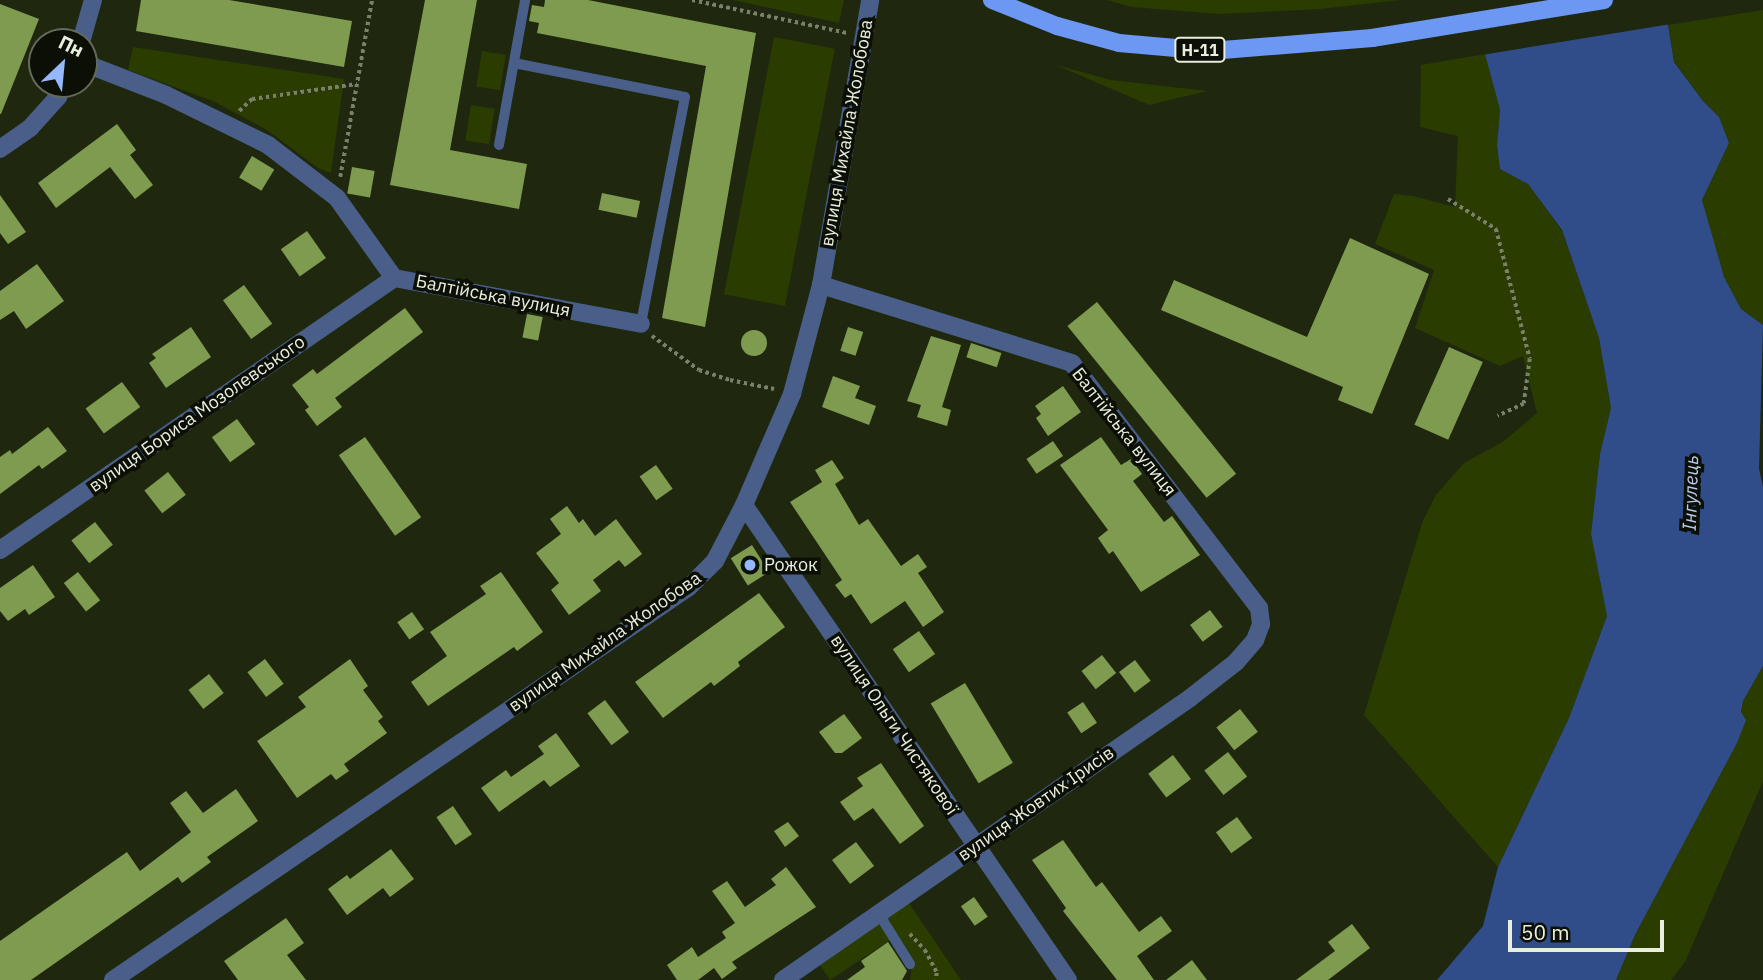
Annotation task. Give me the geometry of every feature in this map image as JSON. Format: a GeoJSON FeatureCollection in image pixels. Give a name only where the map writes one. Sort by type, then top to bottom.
{"type":"FeatureCollection","features":[{"type":"Feature","properties":{"kind":"main road","name":"Н-11"},"geometry":{"type":"LineString","coordinates":[[992,0],[1090,36],[1157,47],[1251,50],[1346,41],[1604,0]]}},
{"type":"Feature","properties":{"kind":"street"},"geometry":{"type":"LineString","coordinates":[[85,28],[93,0]]}},
{"type":"Feature","properties":{"kind":"street","name":"вулиця Михайла Жолобова"},"geometry":{"type":"LineString","coordinates":[[113,980],[689,587],[715,561],[744,505],[792,394],[821,285],[870,0]]}},
{"type":"Feature","properties":{"kind":"street","name":"Балтійська вулиця"},"geometry":{"type":"LineString","coordinates":[[98,68],[166,95],[268,145],[337,198],[394,278],[641,324]]}},
{"type":"Feature","properties":{"kind":"street"},"geometry":{"type":"LineString","coordinates":[[0,149],[30,128],[57,98]]}},
{"type":"Feature","properties":{"kind":"street","name":"вулиця Бориса Мозолевського"},"geometry":{"type":"LineString","coordinates":[[0,551],[394,278]]}},
{"type":"Feature","properties":{"kind":"street","name":"Балтійська вулиця"},"geometry":{"type":"LineString","coordinates":[[821,285],[1072,363],[1259,608]]}},
{"type":"Feature","properties":{"kind":"street","name":"вулиця Ольги Чистякової"},"geometry":{"type":"LineString","coordinates":[[744,505],[1068,980]]}},
{"type":"Feature","properties":{"kind":"street","name":"вулиця Жовтих Ірисів"},"geometry":{"type":"LineString","coordinates":[[783,980],[1190,698],[1236,662],[1255,640],[1261,624],[1259,608]]}},
{"type":"Feature","properties":{"kind":"lane"},"geometry":{"type":"LineString","coordinates":[[499,145],[525,0]]}},
{"type":"Feature","properties":{"kind":"lane"},"geometry":{"type":"LineString","coordinates":[[514,63],[685,97],[641,324]]}},
{"type":"Feature","properties":{"kind":"lane"},"geometry":{"type":"LineString","coordinates":[[879,914],[910,964]]}},
{"type":"Feature","properties":{"kind":"path"},"geometry":{"type":"LineString","coordinates":[[337,198],[372,0]]}},
{"type":"Feature","properties":{"kind":"path"},"geometry":{"type":"LineString","coordinates":[[692,0],[863,36]]}},
{"type":"Feature","properties":{"kind":"path"},"geometry":{"type":"LineString","coordinates":[[225,124],[252,99],[357,84]]}},
{"type":"Feature","properties":{"kind":"path"},"geometry":{"type":"LineString","coordinates":[[1448,199],[1496,229],[1530,359],[1524,404],[1497,416]]}},
{"type":"Feature","properties":{"kind":"path"},"geometry":{"type":"LineString","coordinates":[[641,324],[660,344],[699,370],[792,394]]}},
{"type":"Feature","properties":{"kind":"green space"},"geometry":{"type":"Polygon","coordinates":[[[733,0],[844,0],[839,23],[733,0]]]}},
{"type":"Feature","properties":{"kind":"green space"},"geometry":{"type":"Polygon","coordinates":[[[1107,0],[1400,0],[1320,9],[1219,14],[1132,7],[1107,0]]]}},
{"type":"Feature","properties":{"kind":"green space"},"geometry":{"type":"Polygon","coordinates":[[[1763,10],[1763,325],[1741,309],[1724,277],[1709,230],[1702,200],[1729,143],[1719,117],[1703,101],[1674,61],[1668,25],[1763,10]]]}},
{"type":"Feature","properties":{"kind":"green space"},"geometry":{"type":"Polygon","coordinates":[[[774,37],[835,49],[785,306],[724,294],[774,37]]]}},
{"type":"Feature","properties":{"kind":"green space"},"geometry":{"type":"Polygon","coordinates":[[[133,47],[344,79],[331,173],[318,168],[267,130],[213,101],[128,70],[133,47]]]}},
{"type":"Feature","properties":{"kind":"green space"},"geometry":{"type":"Polygon","coordinates":[[[482,51],[506,55],[500,90],[476,87],[482,51]]]}},
{"type":"Feature","properties":{"kind":"green space"},"geometry":{"type":"Polygon","coordinates":[[[1485,54],[1500,110],[1497,145],[1500,169],[1528,184],[1562,231],[1599,338],[1611,408],[1600,454],[1591,534],[1607,616],[1569,718],[1498,867],[1364,715],[1422,523],[1436,495],[1464,463],[1503,442],[1537,413],[1523,356],[1500,366],[1415,328],[1434,270],[1375,244],[1394,194],[1455,207],[1458,136],[1420,127],[1421,65],[1485,54]]]}},
{"type":"Feature","properties":{"kind":"green space"},"geometry":{"type":"Polygon","coordinates":[[[1056,65],[1111,80],[1207,91],[1149,105],[1056,65]]]}},
{"type":"Feature","properties":{"kind":"green space"},"geometry":{"type":"Polygon","coordinates":[[[471,105],[495,109],[489,144],[465,141],[471,105]]]}},
{"type":"Feature","properties":{"kind":"green space"},"geometry":{"type":"Polygon","coordinates":[[[1763,666],[1763,781],[1685,962],[1671,980],[1616,980],[1635,935],[1737,743],[1743,701],[1763,666]]]}},
{"type":"Feature","properties":{"kind":"green space"},"geometry":{"type":"Polygon","coordinates":[[[909,903],[961,980],[910,980],[913,960],[896,936],[830,980],[820,965],[909,903]]]}},
{"type":"Feature","properties":{"kind":"water","name":"Інгулець"},"geometry":{"type":"Polygon","coordinates":[[[1658,4],[1668,25],[1674,62],[1703,101],[1719,117],[1729,143],[1702,200],[1724,277],[1741,309],[1763,325],[1759,469],[1763,487],[1763,666],[1743,701],[1741,712],[1746,720],[1737,743],[1635,935],[1616,980],[1437,980],[1483,926],[1498,867],[1569,718],[1607,616],[1591,534],[1600,454],[1611,408],[1599,338],[1562,230],[1528,184],[1500,169],[1497,145],[1500,110],[1485,54],[1658,4]]]}},
{"type":"Feature","properties":{"kind":"pier"},"geometry":{"type":"Polygon","coordinates":[[[1463,0],[1660,0],[1671,24],[1482,55],[1463,0]]]}},
{"type":"Feature","properties":{"kind":"building"},"geometry":{"type":"Polygon","coordinates":[[[141,0],[229,0],[352,21],[344,67],[136,31],[141,0]]]}},
{"type":"Feature","properties":{"kind":"building"},"geometry":{"type":"Polygon","coordinates":[[[425,0],[477,0],[450,150],[527,164],[519,209],[390,185],[425,0]]]}},
{"type":"Feature","properties":{"kind":"building"},"geometry":{"type":"Polygon","coordinates":[[[545,0],[588,0],[756,33],[705,327],[662,318],[706,66],[537,33],[539,23],[529,21],[532,5],[544,7],[545,0]]]}},
{"type":"Feature","properties":{"kind":"building"},"geometry":{"type":"Polygon","coordinates":[[[0,4],[39,19],[35,28],[28,28],[28,46],[0,114],[0,4]]]}},
{"type":"Feature","properties":{"kind":"building"},"geometry":{"type":"Polygon","coordinates":[[[117,124],[136,150],[130,155],[153,185],[135,199],[110,167],[56,208],[38,183],[117,124]]]}},
{"type":"Feature","properties":{"kind":"building"},"geometry":{"type":"Polygon","coordinates":[[[252,156],[274,169],[261,191],[239,177],[252,156]]]}},
{"type":"Feature","properties":{"kind":"building"},"geometry":{"type":"Polygon","coordinates":[[[352,167],[375,171],[370,198],[347,194],[352,167]]]}},
{"type":"Feature","properties":{"kind":"building"},"geometry":{"type":"Polygon","coordinates":[[[602,193],[640,201],[637,218],[598,210],[602,193]]]}},
{"type":"Feature","properties":{"kind":"building"},"geometry":{"type":"Polygon","coordinates":[[[0,195],[26,232],[8,244],[0,233],[0,195]]]}},
{"type":"Feature","properties":{"kind":"building"},"geometry":{"type":"Polygon","coordinates":[[[307,231],[326,258],[300,276],[281,249],[307,231]]]}},
{"type":"Feature","properties":{"kind":"building"},"geometry":{"type":"Polygon","coordinates":[[[1350,238],[1429,274],[1372,414],[1338,400],[1343,387],[1161,310],[1174,280],[1307,337],[1350,238]]]}},
{"type":"Feature","properties":{"kind":"building"},"geometry":{"type":"Polygon","coordinates":[[[37,264],[64,301],[26,329],[14,311],[0,320],[0,291],[37,264]]]}},
{"type":"Feature","properties":{"kind":"building"},"geometry":{"type":"Polygon","coordinates":[[[244,285],[272,324],[251,339],[223,300],[244,285]]]}},
{"type":"Feature","properties":{"kind":"building"},"geometry":{"type":"Polygon","coordinates":[[[1097,302],[1236,474],[1207,498],[1067,326],[1097,302]]]}},
{"type":"Feature","properties":{"kind":"building"},"geometry":{"type":"Polygon","coordinates":[[[405,308],[423,332],[335,398],[342,407],[317,426],[305,410],[309,407],[292,385],[313,369],[317,374],[405,308]]]}},
{"type":"Feature","properties":{"kind":"building"},"geometry":{"type":"Polygon","coordinates":[[[527,314],[543,317],[538,341],[522,338],[527,314]]]}},
{"type":"Feature","properties":{"kind":"building"},"geometry":{"type":"Polygon","coordinates":[[[191,327],[211,357],[166,388],[149,363],[156,358],[152,354],[191,327]]]}},
{"type":"Feature","properties":{"kind":"building"},"geometry":{"type":"Polygon","coordinates":[[[848,327],[863,332],[855,356],[840,351],[848,327]]]}},
{"type":"Feature","properties":{"kind":"building"},"geometry":{"type":"Polygon","coordinates":[[[754,330],[763,334],[767,343],[763,352],[754,356],[745,352],[741,343],[745,334],[754,330]]]}},
{"type":"Feature","properties":{"kind":"building"},"geometry":{"type":"Polygon","coordinates":[[[931,336],[961,345],[942,407],[951,410],[947,426],[917,417],[921,405],[907,401],[931,336]]]}},
{"type":"Feature","properties":{"kind":"building"},"geometry":{"type":"Polygon","coordinates":[[[971,343],[1001,353],[997,367],[966,357],[971,343]]]}},
{"type":"Feature","properties":{"kind":"building"},"geometry":{"type":"Polygon","coordinates":[[[1449,347],[1483,362],[1448,440],[1414,425],[1449,347]]]}},
{"type":"Feature","properties":{"kind":"building"},"geometry":{"type":"Polygon","coordinates":[[[833,376],[860,386],[855,398],[876,406],[869,425],[822,407],[833,376]]]}},
{"type":"Feature","properties":{"kind":"building"},"geometry":{"type":"Polygon","coordinates":[[[122,382],[140,407],[104,434],[86,408],[122,382]]]}},
{"type":"Feature","properties":{"kind":"building"},"geometry":{"type":"Polygon","coordinates":[[[1063,386],[1081,412],[1048,436],[1036,418],[1041,414],[1035,406],[1063,386]]]}},
{"type":"Feature","properties":{"kind":"building"},"geometry":{"type":"Polygon","coordinates":[[[237,419],[255,444],[230,462],[212,437],[237,419]]]}},
{"type":"Feature","properties":{"kind":"building"},"geometry":{"type":"Polygon","coordinates":[[[48,427],[67,451],[42,469],[39,465],[0,494],[0,457],[10,450],[12,454],[48,427]]]}},
{"type":"Feature","properties":{"kind":"building"},"geometry":{"type":"Polygon","coordinates":[[[365,437],[421,517],[395,536],[339,455],[365,437]]]}},
{"type":"Feature","properties":{"kind":"building"},"geometry":{"type":"Polygon","coordinates":[[[1101,437],[1121,465],[1131,459],[1142,474],[1133,481],[1164,522],[1172,516],[1200,555],[1141,592],[1113,551],[1109,554],[1098,538],[1108,530],[1060,465],[1101,437]]]}},
{"type":"Feature","properties":{"kind":"building"},"geometry":{"type":"Polygon","coordinates":[[[1053,441],[1063,456],[1037,474],[1026,459],[1053,441]]]}},
{"type":"Feature","properties":{"kind":"building"},"geometry":{"type":"Polygon","coordinates":[[[832,460],[844,478],[835,484],[859,525],[868,519],[901,566],[918,554],[927,567],[918,573],[944,612],[923,627],[905,601],[871,624],[851,594],[845,598],[835,585],[842,580],[790,502],[822,482],[815,470],[832,460]]]}},
{"type":"Feature","properties":{"kind":"building"},"geometry":{"type":"Polygon","coordinates":[[[656,465],[673,489],[656,500],[640,476],[656,465]]]}},
{"type":"Feature","properties":{"kind":"building"},"geometry":{"type":"Polygon","coordinates":[[[168,472],[186,495],[162,513],[144,490],[168,472]]]}},
{"type":"Feature","properties":{"kind":"building"},"geometry":{"type":"Polygon","coordinates":[[[567,506],[579,523],[583,519],[595,536],[616,519],[642,554],[625,567],[619,560],[593,580],[601,591],[569,615],[551,590],[559,583],[536,553],[561,534],[550,519],[567,506]]]}},
{"type":"Feature","properties":{"kind":"building"},"geometry":{"type":"Polygon","coordinates":[[[95,522],[113,545],[89,563],[71,540],[95,522]]]}},
{"type":"Feature","properties":{"kind":"building","name":"Рожок"},"geometry":{"type":"Polygon","coordinates":[[[752,545],[769,572],[748,585],[731,558],[752,545]]]}},
{"type":"Feature","properties":{"kind":"building"},"geometry":{"type":"Polygon","coordinates":[[[33,565],[55,597],[29,615],[25,609],[8,621],[0,611],[0,588],[33,565]]]}},
{"type":"Feature","properties":{"kind":"building"},"geometry":{"type":"Polygon","coordinates":[[[78,572],[100,600],[86,611],[64,583],[78,572]]]}},
{"type":"Feature","properties":{"kind":"building"},"geometry":{"type":"Polygon","coordinates":[[[501,572],[543,632],[517,651],[514,647],[428,706],[411,682],[447,656],[430,632],[486,594],[480,586],[501,572]]]}},
{"type":"Feature","properties":{"kind":"building"},"geometry":{"type":"Polygon","coordinates":[[[759,593],[785,627],[738,662],[740,666],[714,686],[711,682],[663,718],[635,682],[759,593]]]}},
{"type":"Feature","properties":{"kind":"building"},"geometry":{"type":"Polygon","coordinates":[[[1210,610],[1223,627],[1203,642],[1190,625],[1210,610]]]}},
{"type":"Feature","properties":{"kind":"building"},"geometry":{"type":"Polygon","coordinates":[[[412,612],[424,629],[409,640],[397,622],[412,612]]]}},
{"type":"Feature","properties":{"kind":"building"},"geometry":{"type":"Polygon","coordinates":[[[919,631],[935,654],[909,672],[893,649],[919,631]]]}},
{"type":"Feature","properties":{"kind":"building"},"geometry":{"type":"Polygon","coordinates":[[[1102,655],[1116,673],[1096,689],[1082,671],[1102,655]]]}},
{"type":"Feature","properties":{"kind":"building"},"geometry":{"type":"Polygon","coordinates":[[[265,659],[284,684],[266,697],[247,672],[265,659]]]}},
{"type":"Feature","properties":{"kind":"building"},"geometry":{"type":"Polygon","coordinates":[[[350,659],[368,686],[363,690],[383,717],[378,721],[387,733],[344,764],[349,771],[336,780],[331,774],[297,798],[257,741],[306,707],[298,697],[350,659]]]}},
{"type":"Feature","properties":{"kind":"building"},"geometry":{"type":"Polygon","coordinates":[[[1135,660],[1151,681],[1135,693],[1119,672],[1135,660]]]}},
{"type":"Feature","properties":{"kind":"building"},"geometry":{"type":"Polygon","coordinates":[[[209,674],[224,693],[203,709],[189,690],[209,674]]]}},
{"type":"Feature","properties":{"kind":"building"},"geometry":{"type":"Polygon","coordinates":[[[965,683],[1013,763],[979,783],[931,704],[965,683]]]}},
{"type":"Feature","properties":{"kind":"building"},"geometry":{"type":"Polygon","coordinates":[[[605,700],[629,732],[612,745],[587,713],[605,700]]]}},
{"type":"Feature","properties":{"kind":"building"},"geometry":{"type":"Polygon","coordinates":[[[1083,702],[1097,723],[1081,733],[1067,713],[1083,702]]]}},
{"type":"Feature","properties":{"kind":"building"},"geometry":{"type":"Polygon","coordinates":[[[1240,709],[1258,732],[1234,750],[1216,727],[1240,709]]]}},
{"type":"Feature","properties":{"kind":"building"},"geometry":{"type":"Polygon","coordinates":[[[844,714],[862,738],[842,753],[835,753],[819,732],[844,714]]]}},
{"type":"Feature","properties":{"kind":"building"},"geometry":{"type":"Polygon","coordinates":[[[556,733],[580,766],[550,787],[544,780],[499,812],[481,788],[506,770],[511,777],[544,754],[538,746],[556,733]]]}},
{"type":"Feature","properties":{"kind":"building"},"geometry":{"type":"Polygon","coordinates":[[[1228,752],[1247,776],[1223,795],[1204,770],[1228,752]]]}},
{"type":"Feature","properties":{"kind":"building"},"geometry":{"type":"Polygon","coordinates":[[[1173,755],[1191,779],[1166,798],[1148,774],[1173,755]]]}},
{"type":"Feature","properties":{"kind":"building"},"geometry":{"type":"Polygon","coordinates":[[[881,763],[924,826],[900,844],[873,808],[854,821],[840,802],[863,786],[857,778],[881,763]]]}},
{"type":"Feature","properties":{"kind":"building"},"geometry":{"type":"Polygon","coordinates":[[[236,789],[258,821],[207,857],[211,862],[182,883],[178,877],[31,980],[0,980],[0,941],[127,852],[140,871],[191,832],[170,803],[186,791],[203,813],[236,789]]]}},
{"type":"Feature","properties":{"kind":"building"},"geometry":{"type":"Polygon","coordinates":[[[453,806],[472,834],[455,845],[436,817],[453,806]]]}},
{"type":"Feature","properties":{"kind":"building"},"geometry":{"type":"Polygon","coordinates":[[[1237,817],[1252,838],[1231,853],[1216,832],[1237,817]]]}},
{"type":"Feature","properties":{"kind":"building"},"geometry":{"type":"Polygon","coordinates":[[[788,822],[799,836],[785,847],[774,831],[788,822]]]}},
{"type":"Feature","properties":{"kind":"building"},"geometry":{"type":"Polygon","coordinates":[[[1063,840],[1096,887],[1102,882],[1139,932],[1161,916],[1172,931],[1137,956],[1154,980],[1117,980],[1063,911],[1066,908],[1032,860],[1063,840]]]}},
{"type":"Feature","properties":{"kind":"building"},"geometry":{"type":"Polygon","coordinates":[[[856,842],[874,866],[850,884],[832,860],[856,842]]]}},
{"type":"Feature","properties":{"kind":"building"},"geometry":{"type":"Polygon","coordinates":[[[391,849],[414,879],[390,897],[383,888],[347,915],[328,889],[347,875],[350,879],[391,849]]]}},
{"type":"Feature","properties":{"kind":"building"},"geometry":{"type":"Polygon","coordinates":[[[786,867],[816,907],[732,962],[737,968],[722,979],[714,968],[698,980],[677,980],[667,965],[692,947],[698,957],[726,938],[722,932],[735,923],[712,891],[727,881],[745,907],[776,885],[771,879],[786,867]]]}},
{"type":"Feature","properties":{"kind":"building"},"geometry":{"type":"Polygon","coordinates":[[[974,897],[988,917],[975,926],[961,906],[974,897]]]}},
{"type":"Feature","properties":{"kind":"building"},"geometry":{"type":"Polygon","coordinates":[[[286,918],[304,943],[287,955],[306,980],[238,980],[224,961],[286,918]]]}},
{"type":"Feature","properties":{"kind":"building"},"geometry":{"type":"Polygon","coordinates":[[[1352,924],[1370,948],[1328,980],[1296,980],[1335,951],[1328,942],[1352,924]]]}},
{"type":"Feature","properties":{"kind":"building"},"geometry":{"type":"Polygon","coordinates":[[[888,942],[907,971],[902,980],[847,980],[865,967],[861,961],[888,942]]]}},
{"type":"Feature","properties":{"kind":"building"},"geometry":{"type":"Polygon","coordinates":[[[1192,960],[1207,980],[1166,980],[1192,960]]]}},
{"type":"Feature","properties":{"kind":"place","name":"Рожок"},"geometry":{"type":"Point","coordinates":[750,565]}}]}
